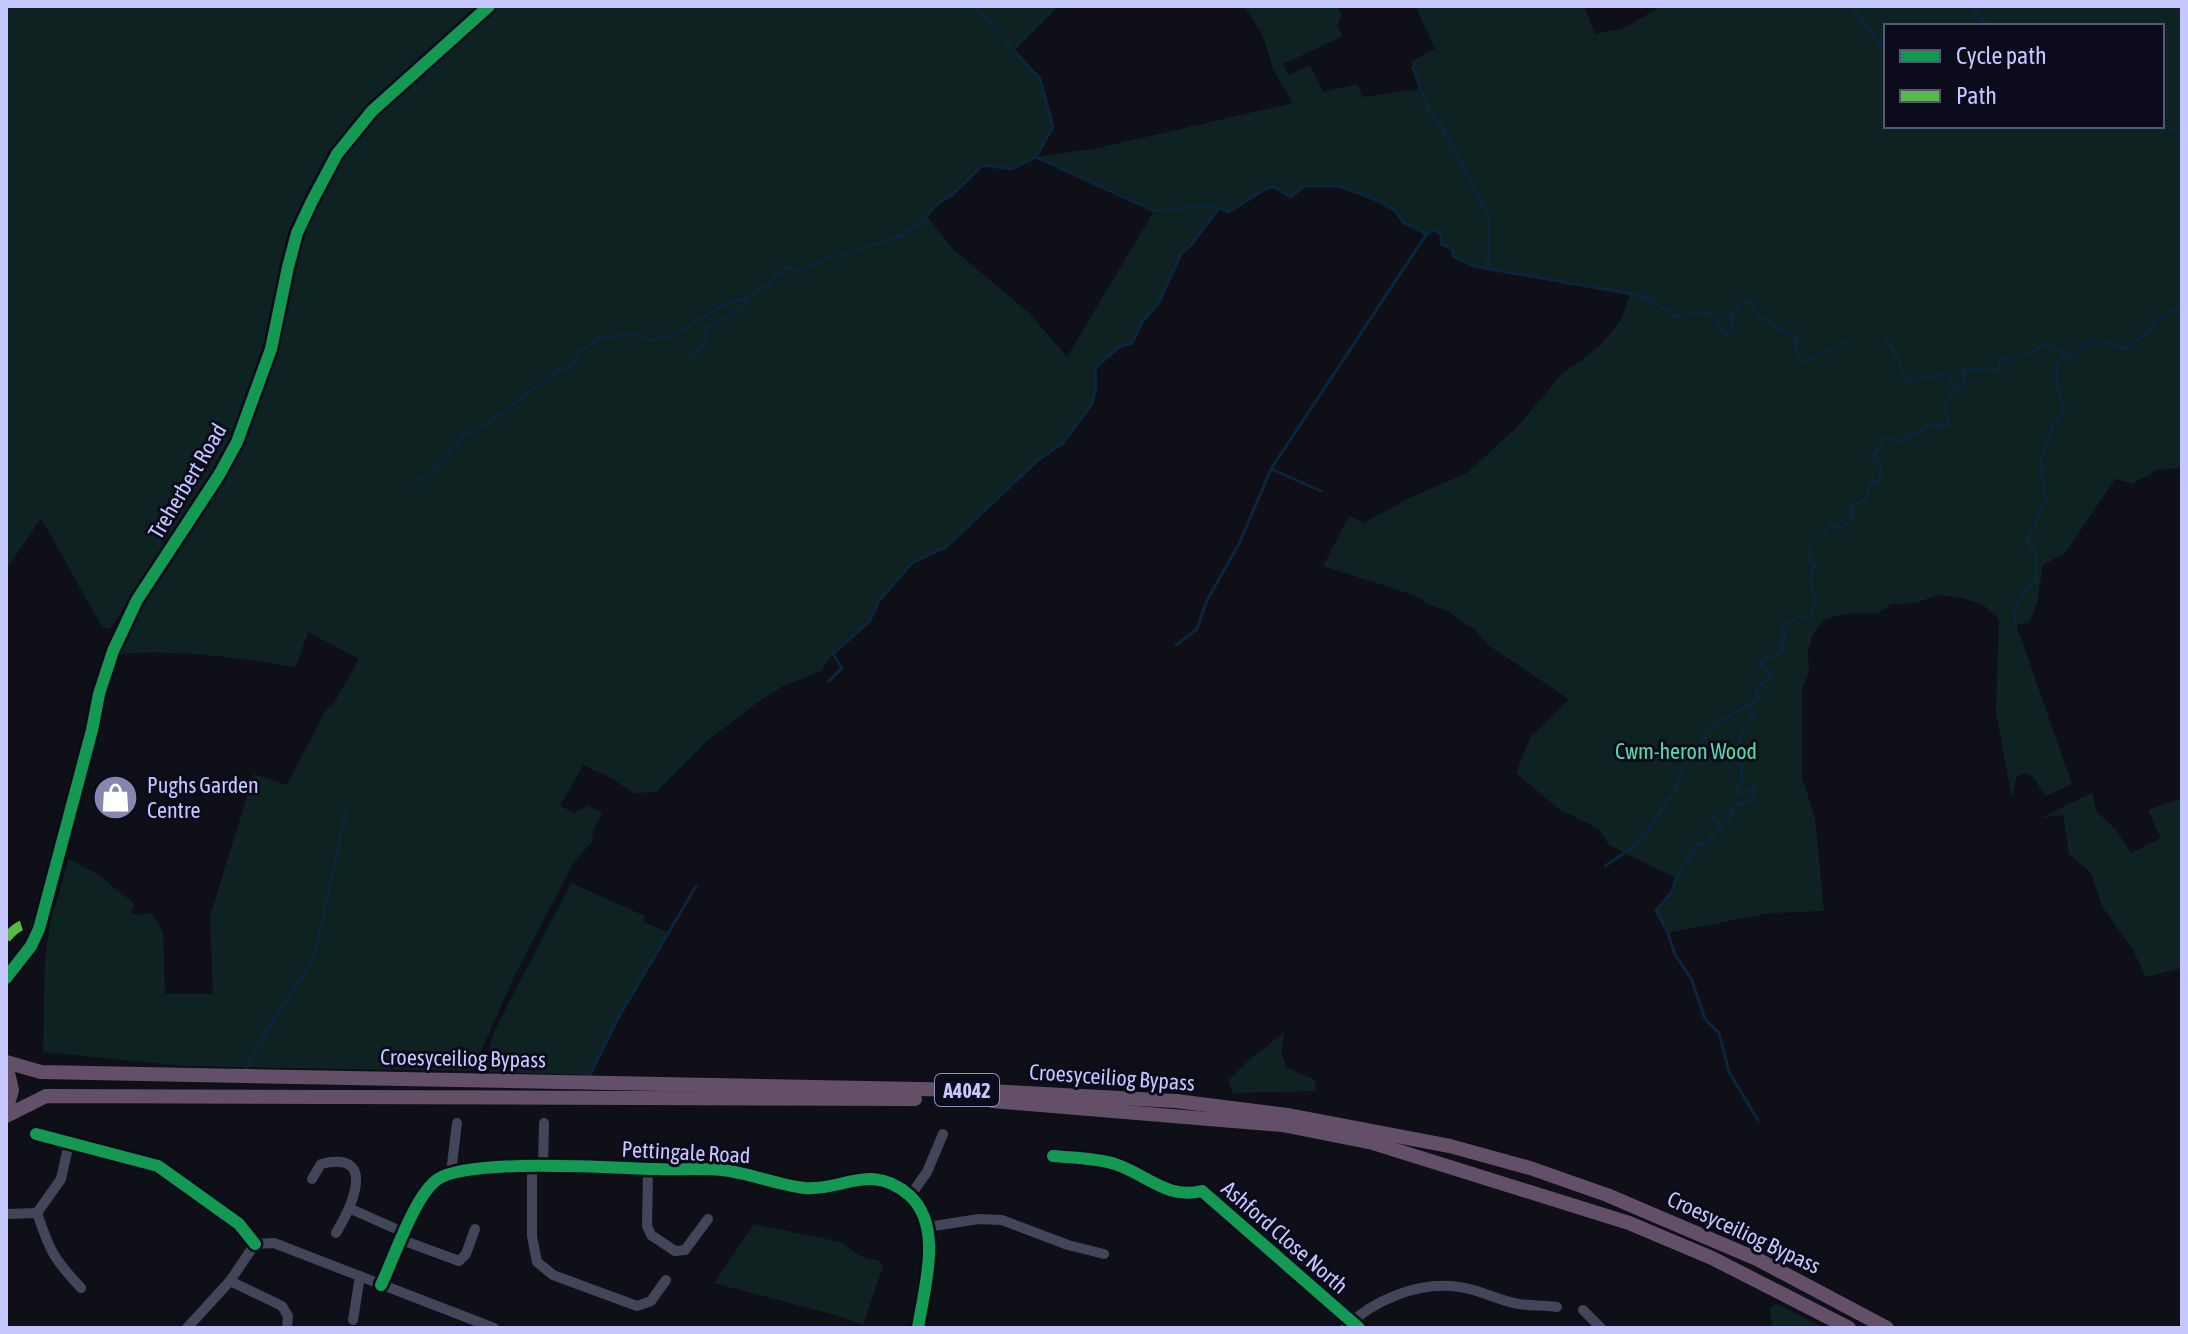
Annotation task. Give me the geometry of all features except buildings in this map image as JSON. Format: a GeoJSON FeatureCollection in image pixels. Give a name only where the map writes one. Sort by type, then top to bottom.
{"type":"FeatureCollection","features":[{"type":"Feature","properties":{"kind":"highway"},"geometry":{"type":"LineString","coordinates":[[6,1063],[12,1090],[6,1114]]}},
{"type":"Feature","properties":{"kind":"highway","name":"Croesyceiliog Bypass"},"geometry":{"type":"LineString","coordinates":[[6,1063],[41,1072],[969,1090],[1176,1101],[1287,1115],[1450,1146],[1594,1190],[1757,1259],[1887,1328]]}},
{"type":"Feature","properties":{"kind":"highway","name":"Croesyceiliog Bypass"},"geometry":{"type":"LineString","coordinates":[[6,1114],[46,1096],[966,1099],[1282,1125],[1373,1143],[1629,1223],[1712,1258],[1849,1328]]}},
{"type":"Feature","properties":{"kind":"street","name":"Treherbert Road"},"geometry":{"type":"LineString","coordinates":[[6,978],[31,946],[39,929],[99,694],[113,651],[137,600],[219,475],[237,442],[271,349],[297,233],[312,201],[337,154],[372,111],[489,6]]}},
{"type":"Feature","properties":{"kind":"street"},"geometry":{"type":"LineString","coordinates":[[381,1285],[418,1203],[436,1181],[451,1172],[457,1123]]}},
{"type":"Feature","properties":{"kind":"street"},"geometry":{"type":"LineString","coordinates":[[544,1123],[532,1236],[537,1262],[553,1275],[637,1306],[651,1301],[661,1280]]}},
{"type":"Feature","properties":{"kind":"street"},"geometry":{"type":"LineString","coordinates":[[36,1134],[158,1166],[239,1224],[255,1244]]}},
{"type":"Feature","properties":{"kind":"street"},"geometry":{"type":"LineString","coordinates":[[918,1328],[928,1259],[927,1227],[919,1207],[910,1196],[927,1172],[943,1134]]}},
{"type":"Feature","properties":{"kind":"street"},"geometry":{"type":"LineString","coordinates":[[37,1213],[61,1179],[69,1143]]}},
{"type":"Feature","properties":{"kind":"street","name":"Ashford Close North"},"geometry":{"type":"LineString","coordinates":[[1053,1156],[1114,1164],[1162,1189],[1202,1191],[1352,1326]]}},
{"type":"Feature","properties":{"kind":"street"},"geometry":{"type":"LineString","coordinates":[[312,1179],[321,1164],[335,1160],[348,1164],[354,1171],[357,1183],[351,1209],[336,1233]]}},
{"type":"Feature","properties":{"kind":"street","name":"Pettingale Road"},"geometry":{"type":"LineString","coordinates":[[451,1172],[538,1167],[720,1170],[815,1188],[866,1177],[892,1185],[910,1196]]}},
{"type":"Feature","properties":{"kind":"street"},"geometry":{"type":"LineString","coordinates":[[648,1169],[647,1226],[651,1235],[675,1251],[682,1251],[696,1225],[708,1219]]}},
{"type":"Feature","properties":{"kind":"street"},"geometry":{"type":"LineString","coordinates":[[351,1209],[459,1261],[466,1254],[475,1229]]}},
{"type":"Feature","properties":{"kind":"street"},"geometry":{"type":"LineString","coordinates":[[6,1214],[37,1213]]}},
{"type":"Feature","properties":{"kind":"street"},"geometry":{"type":"LineString","coordinates":[[37,1213],[47,1246],[57,1263],[81,1288]]}},
{"type":"Feature","properties":{"kind":"street"},"geometry":{"type":"LineString","coordinates":[[927,1227],[979,1219],[1002,1220],[1068,1245],[1104,1254]]}},
{"type":"Feature","properties":{"kind":"street"},"geometry":{"type":"LineString","coordinates":[[255,1244],[274,1243],[494,1328]]}},
{"type":"Feature","properties":{"kind":"street"},"geometry":{"type":"LineString","coordinates":[[187,1328],[230,1281],[255,1244]]}},
{"type":"Feature","properties":{"kind":"street"},"geometry":{"type":"LineString","coordinates":[[353,1320],[360,1276]]}},
{"type":"Feature","properties":{"kind":"street"},"geometry":{"type":"LineString","coordinates":[[230,1281],[282,1306],[288,1316],[287,1328]]}},
{"type":"Feature","properties":{"kind":"street"},"geometry":{"type":"LineString","coordinates":[[1352,1326],[1381,1302],[1406,1291],[1437,1286],[1461,1287],[1519,1304],[1557,1307]]}},
{"type":"Feature","properties":{"kind":"street"},"geometry":{"type":"LineString","coordinates":[[1583,1310],[1601,1328]]}},
{"type":"Feature","properties":{"kind":"green space"},"geometry":{"type":"Polygon","coordinates":[[[6,6],[482,6],[444,43],[361,112],[329,154],[290,236],[278,279],[263,360],[222,460],[110,629],[102,627],[41,518],[6,570],[6,6]]]}},
{"type":"Feature","properties":{"kind":"green space","name":"Cwm-heron Wood"},"geometry":{"type":"Polygon","coordinates":[[[498,6],[1059,6],[1014,51],[1040,79],[1053,127],[1037,157],[1098,148],[1293,103],[1274,71],[1262,34],[1244,6],[1338,6],[1341,16],[1337,26],[1343,36],[1283,64],[1288,75],[1310,65],[1323,92],[1358,84],[1362,97],[1420,89],[1411,61],[1435,49],[1416,7],[1419,6],[1584,6],[1595,34],[1622,29],[1662,6],[2182,6],[2182,468],[2159,469],[2132,484],[2115,479],[2066,552],[2043,565],[2037,603],[2029,623],[2016,624],[2072,784],[2046,796],[2032,776],[2026,773],[2017,776],[2012,798],[1996,713],[1999,619],[1982,604],[1937,595],[1916,603],[1891,604],[1878,613],[1843,614],[1824,620],[1813,634],[1808,651],[1809,672],[1802,688],[1802,777],[1815,818],[1824,911],[1769,913],[1668,933],[1656,910],[1672,892],[1676,878],[1609,845],[1598,828],[1559,809],[1516,773],[1531,736],[1569,699],[1488,645],[1475,630],[1448,611],[1430,605],[1417,596],[1323,566],[1349,516],[1364,523],[1409,498],[1467,473],[1518,426],[1561,375],[1600,346],[1621,320],[1630,294],[1473,266],[1454,257],[1452,249],[1441,244],[1441,233],[1434,230],[1427,234],[1404,223],[1395,211],[1379,201],[1339,186],[1304,186],[1291,197],[1274,187],[1267,188],[1229,212],[1219,209],[1181,254],[1158,304],[1143,321],[1132,343],[1119,347],[1095,368],[1096,387],[1092,404],[1063,443],[1037,461],[946,547],[912,563],[879,601],[869,622],[833,654],[821,671],[783,686],[758,702],[707,741],[656,792],[634,793],[583,765],[560,806],[575,813],[587,805],[602,813],[592,842],[574,862],[515,975],[472,1071],[182,1066],[43,1052],[45,961],[50,923],[69,859],[97,874],[135,904],[131,912],[138,915],[152,913],[163,932],[165,994],[213,994],[210,916],[254,774],[287,785],[325,711],[334,703],[359,659],[308,632],[296,667],[186,654],[120,654],[143,599],[237,455],[271,371],[295,261],[307,222],[336,167],[372,116],[498,6]],[[1036,158],[1011,169],[983,165],[927,216],[953,249],[1029,313],[1067,357],[1154,211],[1036,158]]]}},
{"type":"Feature","properties":{"kind":"green space"},"geometry":{"type":"Polygon","coordinates":[[[2092,793],[2097,812],[2115,829],[2131,853],[2161,838],[2148,810],[2182,798],[2182,968],[2146,977],[2133,950],[2102,906],[2091,873],[2069,854],[2063,815],[2041,818],[2092,793]]]}},
{"type":"Feature","properties":{"kind":"green space"},"geometry":{"type":"Polygon","coordinates":[[[571,883],[645,916],[644,922],[668,932],[617,1020],[590,1075],[489,1072],[484,1063],[495,1030],[571,883]]]}},
{"type":"Feature","properties":{"kind":"green space"},"geometry":{"type":"Polygon","coordinates":[[[1285,1032],[1281,1049],[1286,1067],[1315,1080],[1316,1091],[1233,1093],[1228,1081],[1285,1032]]]}},
{"type":"Feature","properties":{"kind":"green space"},"geometry":{"type":"Polygon","coordinates":[[[754,1224],[840,1242],[860,1256],[880,1261],[883,1266],[863,1325],[714,1283],[754,1224]]]}},
{"type":"Feature","properties":{"kind":"green space"},"geometry":{"type":"Polygon","coordinates":[[[1778,1304],[1823,1328],[1772,1328],[1770,1307],[1778,1304]]]}},
{"type":"Feature","properties":{"kind":"waterway"},"geometry":{"type":"LineString","coordinates":[[974,6],[1040,79],[1053,127],[1036,157]]}},
{"type":"Feature","properties":{"kind":"waterway"},"geometry":{"type":"LineString","coordinates":[[1849,6],[1884,48]]}},
{"type":"Feature","properties":{"kind":"waterway"},"geometry":{"type":"LineString","coordinates":[[1971,6],[1985,24]]}},
{"type":"Feature","properties":{"kind":"waterway"},"geometry":{"type":"LineString","coordinates":[[1413,67],[1428,109],[1441,125],[1489,216],[1488,267]]}},
{"type":"Feature","properties":{"kind":"waterway"},"geometry":{"type":"LineString","coordinates":[[2164,124],[2182,137]]}},
{"type":"Feature","properties":{"kind":"waterway"},"geometry":{"type":"LineString","coordinates":[[412,484],[428,475],[465,435],[497,417],[555,372],[574,364],[579,352],[600,338],[636,334],[651,340],[673,335],[729,302],[746,300],[757,290],[769,286],[775,276],[787,267],[798,272],[829,258],[902,236],[983,165],[1011,169],[1036,157],[1154,211],[1212,205],[1229,212],[1267,188],[1274,187],[1291,197],[1304,186],[1338,186],[1379,201],[1395,211],[1404,223],[1427,234],[1434,230],[1441,234],[1441,244],[1452,249],[1454,257],[1473,266],[1631,294],[1649,300],[1676,316],[1703,312],[1717,318],[1722,331],[1727,334],[1734,329],[1731,319],[1739,305],[1749,301],[1760,317],[1795,337],[1798,354],[1804,362],[1850,340]]}},
{"type":"Feature","properties":{"kind":"waterway"},"geometry":{"type":"LineString","coordinates":[[829,681],[842,668],[833,654],[869,622],[879,601],[912,563],[946,547],[1037,461],[1063,443],[1092,404],[1096,387],[1095,368],[1119,347],[1132,343],[1143,321],[1158,304],[1181,254],[1219,208]]}},
{"type":"Feature","properties":{"kind":"waterway"},"geometry":{"type":"LineString","coordinates":[[1176,645],[1197,629],[1207,600],[1239,544],[1271,469],[1426,235]]}},
{"type":"Feature","properties":{"kind":"waterway"},"geometry":{"type":"LineString","coordinates":[[1644,290],[1649,300]]}},
{"type":"Feature","properties":{"kind":"waterway"},"geometry":{"type":"LineString","coordinates":[[690,360],[707,340],[706,328],[743,309],[746,300]]}},
{"type":"Feature","properties":{"kind":"waterway"},"geometry":{"type":"LineString","coordinates":[[1886,339],[1908,380],[1946,374],[1954,388],[1965,387],[1963,369],[2000,371],[1999,360],[2033,352],[2043,344],[2071,359],[2085,344],[2094,341],[2124,350],[2150,330],[2154,321],[2182,306]]}},
{"type":"Feature","properties":{"kind":"waterway"},"geometry":{"type":"LineString","coordinates":[[2016,624],[2013,609],[2028,587],[2037,580],[2036,556],[2028,540],[2046,499],[2040,460],[2054,423],[2064,412],[2057,388],[2056,363],[2065,357]]}},
{"type":"Feature","properties":{"kind":"waterway"},"geometry":{"type":"LineString","coordinates":[[1758,1120],[1729,1072],[1719,1033],[1705,1019],[1691,978],[1675,955],[1656,910],[1672,892],[1676,878],[1698,844],[1706,843],[1722,825],[1712,819],[1721,810],[1728,820],[1737,803],[1749,803],[1756,786],[1741,794],[1736,789],[1742,780],[1739,737],[1754,713],[1749,705],[1759,699],[1756,688],[1771,677],[1759,662],[1785,651],[1780,643],[1785,637],[1782,627],[1800,616],[1810,618],[1815,599],[1810,583],[1815,564],[1809,560],[1811,545],[1830,524],[1842,528],[1852,519],[1851,508],[1865,499],[1873,480],[1879,482],[1882,462],[1872,458],[1884,438],[1898,441],[1928,426],[1949,425],[1945,406],[1954,388]]}},
{"type":"Feature","properties":{"kind":"waterway"},"geometry":{"type":"LineString","coordinates":[[1271,469],[1321,491]]}},
{"type":"Feature","properties":{"kind":"waterway"},"geometry":{"type":"LineString","coordinates":[[1605,866],[1633,847],[1654,822],[1676,787],[1686,759],[1717,724],[1748,705]]}},
{"type":"Feature","properties":{"kind":"waterway"},"geometry":{"type":"LineString","coordinates":[[246,1069],[314,958],[346,811]]}},
{"type":"Feature","properties":{"kind":"waterway"},"geometry":{"type":"LineString","coordinates":[[590,1075],[617,1020],[696,886]]}},
{"type":"Feature","properties":{"kind":"marked path"},"geometry":{"type":"LineString","coordinates":[[6,938],[21,926],[39,929]]}},
{"type":"Feature","properties":{"kind":"cycle path"},"geometry":{"type":"LineString","coordinates":[[6,978],[31,946],[39,929],[99,694],[113,651],[137,600],[219,475],[237,442],[271,349],[297,233],[312,201],[337,154],[372,111],[489,6]]}},
{"type":"Feature","properties":{"kind":"cycle path"},"geometry":{"type":"LineString","coordinates":[[36,1134],[158,1166],[239,1224],[255,1244]]}},
{"type":"Feature","properties":{"kind":"cycle path"},"geometry":{"type":"LineString","coordinates":[[1053,1156],[1108,1162],[1167,1189],[1189,1193],[1202,1191],[1359,1328]]}},
{"type":"Feature","properties":{"kind":"cycle path"},"geometry":{"type":"LineString","coordinates":[[381,1285],[421,1198],[438,1179],[455,1172],[510,1166],[714,1169],[805,1188],[857,1180],[882,1180],[909,1195],[920,1208],[926,1223],[929,1258],[918,1328]]}},
{"type":"Feature","properties":{"kind":"place","name":"Pughs Garden Centre"},"geometry":{"type":"Point","coordinates":[116,798]}}]}
